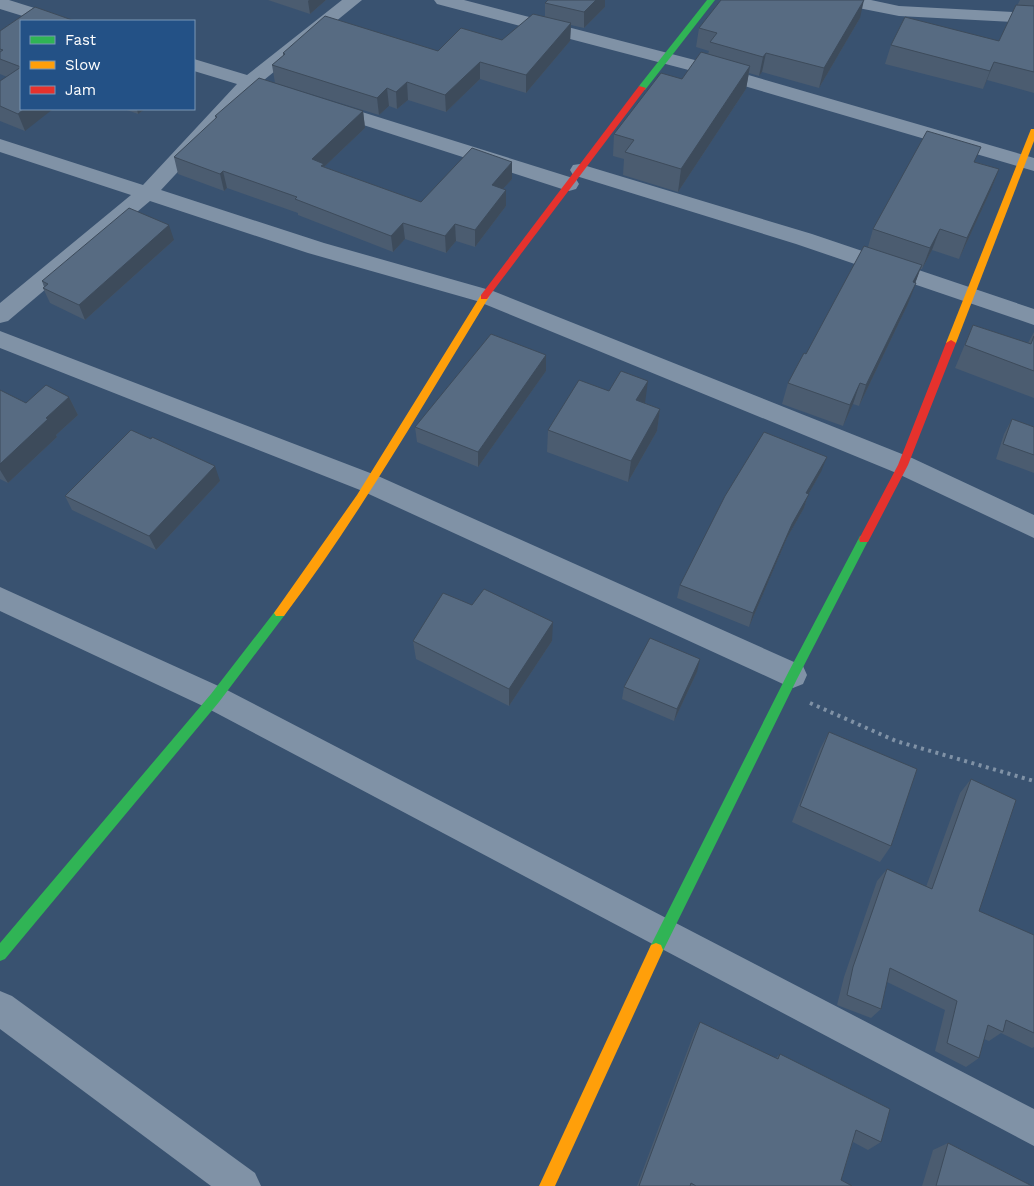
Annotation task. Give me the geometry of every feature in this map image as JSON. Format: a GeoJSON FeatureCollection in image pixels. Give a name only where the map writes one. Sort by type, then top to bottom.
{"type":"FeatureCollection","features":[{"type":"Feature","properties":{"kind":"street"},"geometry":{"type":"LineString","coordinates":[[0,3],[5,0]]}},
{"type":"Feature","properties":{"kind":"street"},"geometry":{"type":"LineString","coordinates":[[0,315],[148,192],[250,82],[353,0]]}},
{"type":"Feature","properties":{"kind":"street"},"geometry":{"type":"LineString","coordinates":[[443,0],[707,69],[1028,163]]}},
{"type":"Feature","properties":{"kind":"street"},"geometry":{"type":"LineString","coordinates":[[0,954],[215,698],[298,590],[369,483],[485,296],[664,58],[711,0]]}},
{"type":"Feature","properties":{"kind":"street"},"geometry":{"type":"LineString","coordinates":[[844,0],[899,11],[1034,18]]}},
{"type":"Feature","properties":{"kind":"street"},"geometry":{"type":"LineString","coordinates":[[0,3],[54,20]]}},
{"type":"Feature","properties":{"kind":"street"},"geometry":{"type":"LineString","coordinates":[[195,65],[278,91]]}},
{"type":"Feature","properties":{"kind":"street"},"geometry":{"type":"LineString","coordinates":[[316,103],[574,177],[804,239],[1034,317]]}},
{"type":"Feature","properties":{"kind":"street"},"geometry":{"type":"LineString","coordinates":[[547,1186],[664,933],[789,684],[903,465],[969,295],[1028,163],[1034,131]]}},
{"type":"Feature","properties":{"kind":"street"},"geometry":{"type":"LineString","coordinates":[[0,144],[316,248],[485,296],[903,465],[1034,527]]}},
{"type":"Feature","properties":{"kind":"street"},"geometry":{"type":"LineString","coordinates":[[0,339],[369,483],[789,684]]}},
{"type":"Feature","properties":{"kind":"street"},"geometry":{"type":"LineString","coordinates":[[0,598],[215,698],[1034,1128]]}},
{"type":"Feature","properties":{"kind":"street"},"geometry":{"type":"LineString","coordinates":[[0,1008],[242,1186]]}},
{"type":"Feature","properties":{"kind":"path"},"geometry":{"type":"LineString","coordinates":[[789,684],[896,741],[1034,782]]}},
{"type":"Feature","properties":{"kind":"building"},"geometry":{"type":"Polygon","coordinates":[[[548,0],[596,0],[584,12],[545,3],[548,0]]]}},
{"type":"Feature","properties":{"kind":"building"},"geometry":{"type":"Polygon","coordinates":[[[721,0],[864,0],[824,68],[766,53],[763,57],[710,42],[717,33],[699,28],[721,0]]]}},
{"type":"Feature","properties":{"kind":"building"},"geometry":{"type":"Polygon","coordinates":[[[1016,5],[1034,6],[1034,72],[994,62],[990,71],[891,45],[905,17],[999,41],[1016,5]]]}},
{"type":"Feature","properties":{"kind":"building"},"geometry":{"type":"Polygon","coordinates":[[[35,7],[72,20],[20,20],[20,67],[0,59],[0,52],[3,50],[0,49],[0,31],[35,7]]]}},
{"type":"Feature","properties":{"kind":"building"},"geometry":{"type":"Polygon","coordinates":[[[533,14],[571,23],[526,75],[480,62],[445,95],[407,82],[396,92],[387,88],[377,98],[272,65],[325,16],[438,51],[461,28],[502,40],[533,14]]]}},
{"type":"Feature","properties":{"kind":"building"},"geometry":{"type":"Polygon","coordinates":[[[701,52],[750,66],[681,169],[625,152],[634,140],[614,134],[661,73],[682,79],[701,52]]]}},
{"type":"Feature","properties":{"kind":"building"},"geometry":{"type":"Polygon","coordinates":[[[20,68],[20,110],[23,110],[18,114],[0,106],[0,81],[20,68]]]}},
{"type":"Feature","properties":{"kind":"building"},"geometry":{"type":"Polygon","coordinates":[[[259,78],[363,111],[312,159],[324,164],[321,166],[421,202],[472,148],[512,162],[492,185],[506,190],[475,230],[455,224],[445,236],[403,223],[391,236],[295,199],[297,197],[223,171],[220,174],[174,157],[217,117],[215,116],[259,78]]]}},
{"type":"Feature","properties":{"kind":"building"},"geometry":{"type":"Polygon","coordinates":[[[927,131],[981,147],[974,162],[999,169],[967,238],[940,229],[930,248],[873,229],[927,131]]]}},
{"type":"Feature","properties":{"kind":"building"},"geometry":{"type":"Polygon","coordinates":[[[129,208],[169,225],[79,305],[43,288],[48,284],[42,281],[129,208]]]}},
{"type":"Feature","properties":{"kind":"building"},"geometry":{"type":"Polygon","coordinates":[[[864,246],[922,265],[913,282],[916,283],[866,385],[860,383],[850,405],[788,383],[804,353],[806,354],[864,246]]]}},
{"type":"Feature","properties":{"kind":"building"},"geometry":{"type":"Polygon","coordinates":[[[973,325],[1031,344],[1034,336],[1034,371],[965,345],[973,325]]]}},
{"type":"Feature","properties":{"kind":"building"},"geometry":{"type":"Polygon","coordinates":[[[491,334],[546,355],[478,452],[415,427],[491,334]]]}},
{"type":"Feature","properties":{"kind":"building"},"geometry":{"type":"Polygon","coordinates":[[[621,371],[648,381],[636,400],[660,409],[631,461],[548,430],[579,380],[609,391],[621,371]]]}},
{"type":"Feature","properties":{"kind":"building"},"geometry":{"type":"Polygon","coordinates":[[[46,385],[69,397],[0,464],[0,390],[26,403],[46,385]]]}},
{"type":"Feature","properties":{"kind":"building"},"geometry":{"type":"Polygon","coordinates":[[[1012,419],[1034,427],[1034,455],[1003,444],[1012,419]]]}},
{"type":"Feature","properties":{"kind":"building"},"geometry":{"type":"Polygon","coordinates":[[[131,430],[151,439],[152,437],[215,466],[149,536],[65,496],[131,430]]]}},
{"type":"Feature","properties":{"kind":"building"},"geometry":{"type":"Polygon","coordinates":[[[764,432],[827,457],[806,493],[809,494],[792,524],[753,613],[680,585],[725,496],[764,432]]]}},
{"type":"Feature","properties":{"kind":"building"},"geometry":{"type":"Polygon","coordinates":[[[484,589],[553,622],[509,689],[413,641],[443,593],[472,605],[484,589]]]}},
{"type":"Feature","properties":{"kind":"building"},"geometry":{"type":"Polygon","coordinates":[[[650,638],[700,659],[677,709],[624,687],[650,638]]]}},
{"type":"Feature","properties":{"kind":"building"},"geometry":{"type":"Polygon","coordinates":[[[829,732],[917,769],[891,846],[800,806],[829,732]]]}},
{"type":"Feature","properties":{"kind":"building"},"geometry":{"type":"Polygon","coordinates":[[[971,779],[1016,800],[979,911],[1034,935],[1034,1033],[1006,1020],[1003,1032],[988,1025],[979,1058],[947,1043],[957,1001],[890,968],[881,1009],[847,995],[853,967],[887,869],[932,889],[971,779]]]}},
{"type":"Feature","properties":{"kind":"building"},"geometry":{"type":"Polygon","coordinates":[[[700,1022],[778,1059],[780,1054],[890,1109],[881,1142],[856,1130],[841,1180],[852,1186],[696,1186],[691,1183],[690,1186],[639,1186],[700,1022]]]}},
{"type":"Feature","properties":{"kind":"building"},"geometry":{"type":"Polygon","coordinates":[[[948,1143],[1032,1186],[936,1186],[948,1143]]]}},
{"type":"Feature","properties":{"kind":"traffic: fast"},"geometry":{"type":"LineString","coordinates":[[642,88],[711,0]]}},
{"type":"Feature","properties":{"kind":"traffic: fast"},"geometry":{"type":"LineString","coordinates":[[656,950],[793,675],[864,539]]}},
{"type":"Feature","properties":{"kind":"traffic: fast"},"geometry":{"type":"LineString","coordinates":[[0,954],[215,698],[280,613]]}},
{"type":"Feature","properties":{"kind":"traffic: slow"},"geometry":{"type":"LineString","coordinates":[[951,343],[1034,131]]}},
{"type":"Feature","properties":{"kind":"traffic: slow"},"geometry":{"type":"LineString","coordinates":[[280,613],[308,576],[361,498],[484,297]]}},
{"type":"Feature","properties":{"kind":"traffic: slow"},"geometry":{"type":"LineString","coordinates":[[547,1186],[656,950]]}},
{"type":"Feature","properties":{"kind":"traffic: jam"},"geometry":{"type":"LineString","coordinates":[[484,297],[642,88]]}},
{"type":"Feature","properties":{"kind":"traffic: jam"},"geometry":{"type":"LineString","coordinates":[[864,539],[903,465],[951,343]]}}]}
